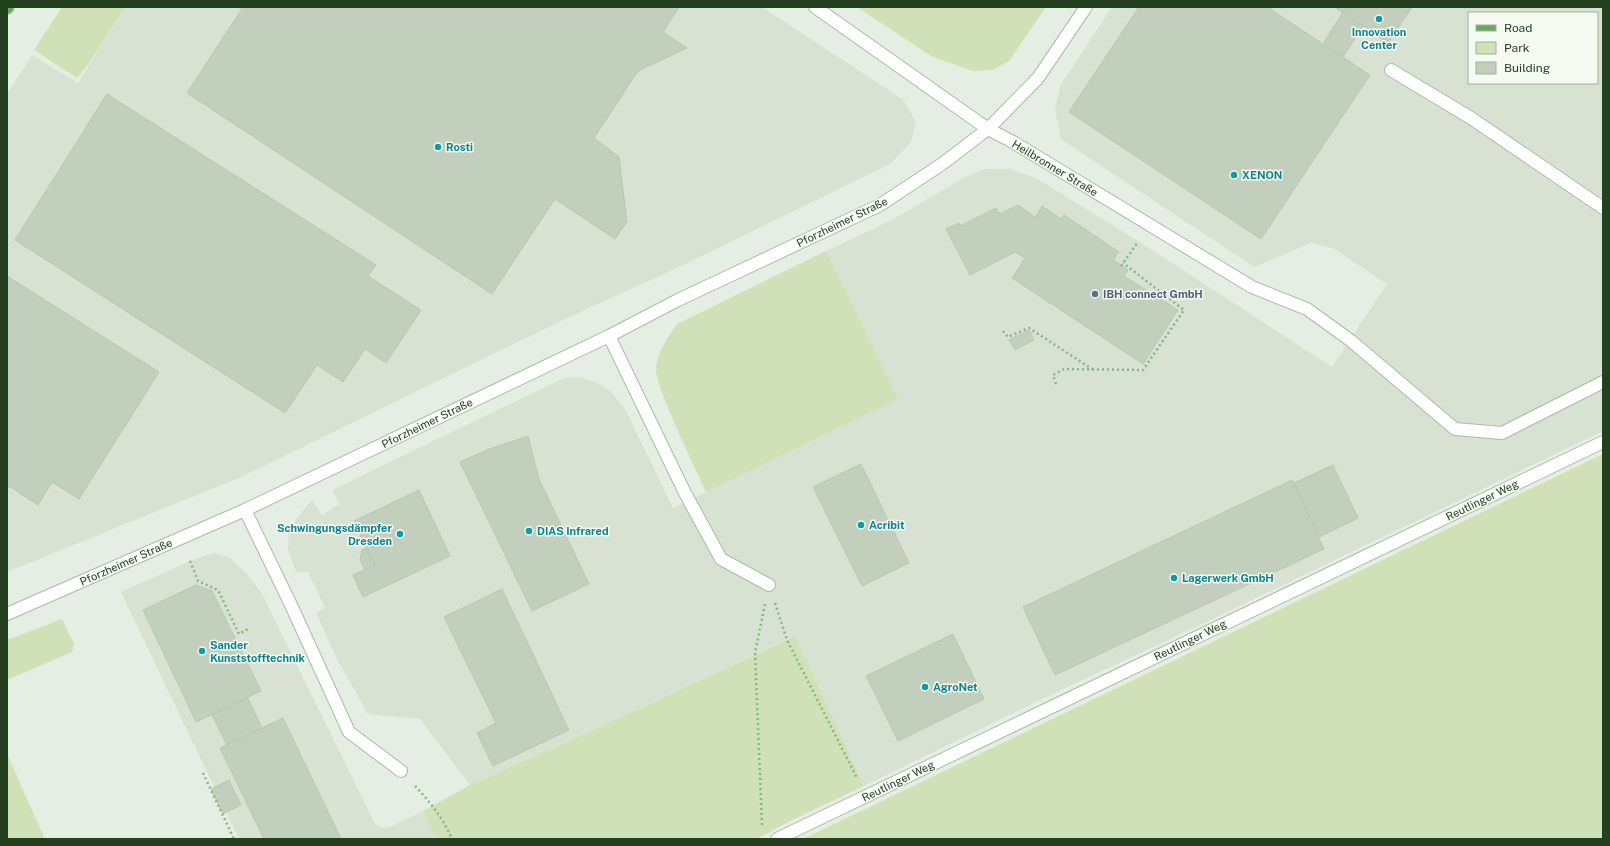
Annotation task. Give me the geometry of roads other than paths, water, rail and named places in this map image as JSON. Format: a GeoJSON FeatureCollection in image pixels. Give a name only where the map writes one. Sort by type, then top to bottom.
{"type":"FeatureCollection","features":[{"type":"Feature","properties":{"kind":"street","name":"Heilbronner Straße"},"geometry":{"type":"LineString","coordinates":[[816,7],[988,129],[1013,142],[1252,287],[1307,309],[1350,340],[1455,429],[1502,433],[1603,382]]}},
{"type":"Feature","properties":{"kind":"street","name":"Pforzheimer Straße"},"geometry":{"type":"LineString","coordinates":[[7,614],[245,510],[609,336],[678,300],[880,205],[942,164],[988,129],[1038,78],[1086,7]]}},
{"type":"Feature","properties":{"kind":"street"},"geometry":{"type":"LineString","coordinates":[[1390,70],[1471,118],[1603,208]]}},
{"type":"Feature","properties":{"kind":"street"},"geometry":{"type":"LineString","coordinates":[[609,336],[685,493],[720,559],[769,586]]}},
{"type":"Feature","properties":{"kind":"street","name":"Reutlinger Weg"},"geometry":{"type":"LineString","coordinates":[[778,839],[1603,442]]}},
{"type":"Feature","properties":{"kind":"street"},"geometry":{"type":"LineString","coordinates":[[245,510],[291,605],[349,732],[402,771]]}},
{"type":"Feature","properties":{"kind":"place","name":"Innovation Center"},"geometry":{"type":"Point","coordinates":[1379,19]}},
{"type":"Feature","properties":{"kind":"place","name":"Rosti"},"geometry":{"type":"Point","coordinates":[438,147]}},
{"type":"Feature","properties":{"kind":"place","name":"XENON"},"geometry":{"type":"Point","coordinates":[1234,175]}},
{"type":"Feature","properties":{"kind":"place","name":"IBH connect GmbH"},"geometry":{"type":"Point","coordinates":[1095,294]}},
{"type":"Feature","properties":{"kind":"place","name":"Acribit"},"geometry":{"type":"Point","coordinates":[861,525]}},
{"type":"Feature","properties":{"kind":"place","name":"DIAS Infrared"},"geometry":{"type":"Point","coordinates":[529,531]}},
{"type":"Feature","properties":{"kind":"place","name":"Schwingungsdämpfer Dresden"},"geometry":{"type":"Point","coordinates":[400,534]}},
{"type":"Feature","properties":{"kind":"place","name":"Lagerwerk GmbH"},"geometry":{"type":"Point","coordinates":[1174,578]}},
{"type":"Feature","properties":{"kind":"place","name":"Sander Kunststofftechnik"},"geometry":{"type":"Point","coordinates":[202,651]}},
{"type":"Feature","properties":{"kind":"place","name":"AgroNet"},"geometry":{"type":"Point","coordinates":[925,687]}}]}
